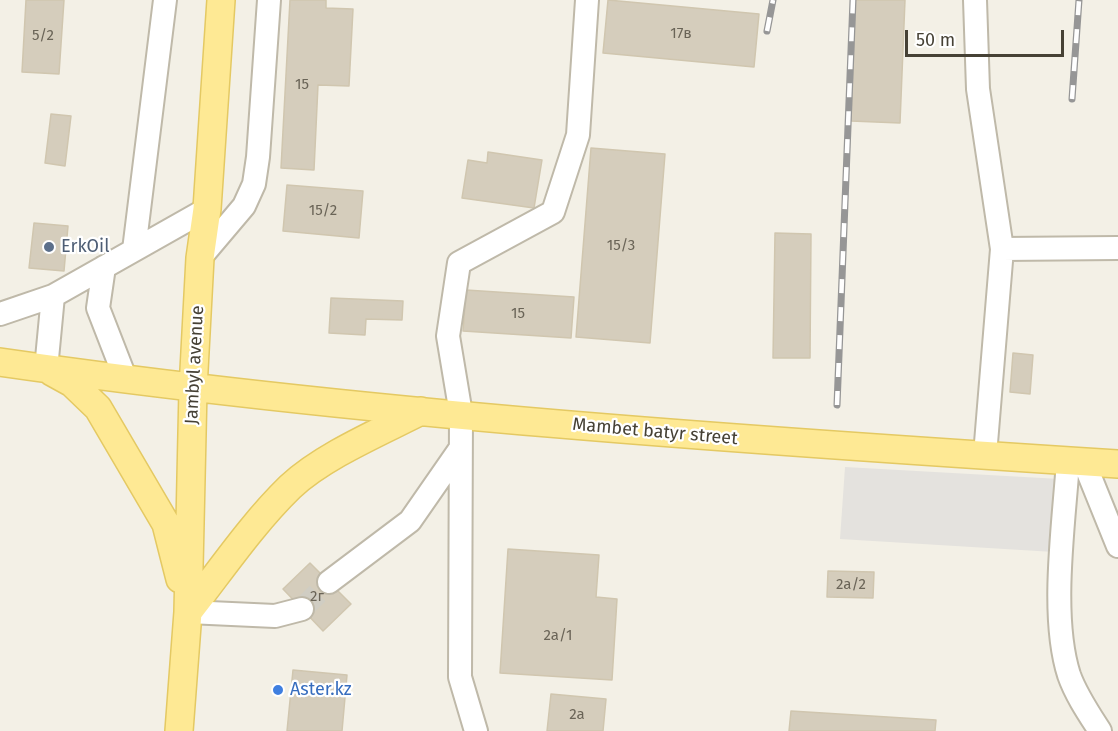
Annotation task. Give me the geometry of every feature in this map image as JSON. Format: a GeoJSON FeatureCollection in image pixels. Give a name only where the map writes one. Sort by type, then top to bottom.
{"type":"FeatureCollection","features":[{"type":"Feature","properties":{"kind":"main road","name":"Jambyl avenue"},"geometry":{"type":"LineString","coordinates":[[180,731],[188,612],[193,389],[200,258],[207,209],[221,0]]}},
{"type":"Feature","properties":{"kind":"main road","name":"Mambet batyr street"},"geometry":{"type":"LineString","coordinates":[[0,362],[193,389],[421,411],[746,439],[1118,464]]}},
{"type":"Feature","properties":{"kind":"main road"},"geometry":{"type":"LineString","coordinates":[[46,369],[72,383],[98,408],[166,524],[188,612]]}},
{"type":"Feature","properties":{"kind":"main road"},"geometry":{"type":"LineString","coordinates":[[188,612],[255,527],[291,486],[345,449],[421,411]]}},
{"type":"Feature","properties":{"kind":"street"},"geometry":{"type":"LineString","coordinates":[[134,250],[165,0]]}},
{"type":"Feature","properties":{"kind":"street"},"geometry":{"type":"LineString","coordinates":[[200,258],[244,206],[254,184],[269,0]]}},
{"type":"Feature","properties":{"kind":"street"},"geometry":{"type":"LineString","coordinates":[[476,731],[460,677],[461,414],[448,336],[459,263],[553,212],[578,135],[586,0]]}},
{"type":"Feature","properties":{"kind":"street"},"geometry":{"type":"LineString","coordinates":[[975,0],[978,89],[1002,249],[985,455]]}},
{"type":"Feature","properties":{"kind":"street"},"geometry":{"type":"LineString","coordinates":[[0,314],[53,296],[207,209]]}},
{"type":"Feature","properties":{"kind":"street"},"geometry":{"type":"LineString","coordinates":[[1002,249],[1118,248]]}},
{"type":"Feature","properties":{"kind":"street"},"geometry":{"type":"LineString","coordinates":[[104,267],[98,308],[126,380]]}},
{"type":"Feature","properties":{"kind":"street"},"geometry":{"type":"LineString","coordinates":[[46,369],[53,296]]}},
{"type":"Feature","properties":{"kind":"street"},"geometry":{"type":"LineString","coordinates":[[329,582],[410,521],[460,449]]}},
{"type":"Feature","properties":{"kind":"street"},"geometry":{"type":"LineString","coordinates":[[1076,461],[1118,546]]}},
{"type":"Feature","properties":{"kind":"street"},"geometry":{"type":"LineString","coordinates":[[1076,461],[1060,596],[1064,647],[1070,676],[1100,731]]}},
{"type":"Feature","properties":{"kind":"street"},"geometry":{"type":"LineString","coordinates":[[188,612],[275,616],[302,609]]}},
{"type":"Feature","properties":{"kind":"shaded area"},"geometry":{"type":"Polygon","coordinates":[[[845,467],[1060,479],[1054,552],[840,539],[845,467]]]}},
{"type":"Feature","properties":{"kind":"building"},"geometry":{"type":"Polygon","coordinates":[[[26,0],[64,0],[59,74],[22,72],[26,0]]]}},
{"type":"Feature","properties":{"kind":"building"},"geometry":{"type":"Polygon","coordinates":[[[290,0],[326,0],[326,8],[353,9],[349,86],[318,85],[314,170],[281,168],[290,0]]]}},
{"type":"Feature","properties":{"kind":"building"},"geometry":{"type":"Polygon","coordinates":[[[608,0],[759,14],[754,67],[603,53],[608,0]]]}},
{"type":"Feature","properties":{"kind":"building"},"geometry":{"type":"Polygon","coordinates":[[[855,0],[905,0],[900,123],[851,121],[855,0]]]}},
{"type":"Feature","properties":{"kind":"building"},"geometry":{"type":"Polygon","coordinates":[[[51,114],[71,116],[65,166],[45,163],[51,114]]]}},
{"type":"Feature","properties":{"kind":"building"},"geometry":{"type":"Polygon","coordinates":[[[591,148],[665,154],[650,343],[576,337],[591,148]]]}},
{"type":"Feature","properties":{"kind":"building"},"geometry":{"type":"Polygon","coordinates":[[[488,152],[542,160],[534,208],[462,198],[468,160],[487,163],[488,152]]]}},
{"type":"Feature","properties":{"kind":"building"},"geometry":{"type":"Polygon","coordinates":[[[287,185],[363,191],[359,238],[283,231],[287,185]]]}},
{"type":"Feature","properties":{"kind":"building","name":"ErkOil"},"geometry":{"type":"Polygon","coordinates":[[[34,223],[68,226],[64,271],[29,268],[34,223]]]}},
{"type":"Feature","properties":{"kind":"building"},"geometry":{"type":"Polygon","coordinates":[[[775,233],[811,234],[810,358],[773,358],[775,233]]]}},
{"type":"Feature","properties":{"kind":"building"},"geometry":{"type":"Polygon","coordinates":[[[466,290],[574,297],[571,338],[463,331],[466,290]]]}},
{"type":"Feature","properties":{"kind":"building"},"geometry":{"type":"Polygon","coordinates":[[[331,298],[403,301],[402,320],[366,319],[365,335],[329,333],[331,298]]]}},
{"type":"Feature","properties":{"kind":"building"},"geometry":{"type":"Polygon","coordinates":[[[1013,353],[1033,355],[1030,394],[1010,392],[1013,353]]]}},
{"type":"Feature","properties":{"kind":"building"},"geometry":{"type":"Polygon","coordinates":[[[508,549],[599,555],[596,597],[617,599],[612,680],[500,673],[508,549]]]}},
{"type":"Feature","properties":{"kind":"building"},"geometry":{"type":"Polygon","coordinates":[[[310,563],[351,604],[323,631],[283,589],[310,563]]]}},
{"type":"Feature","properties":{"kind":"building"},"geometry":{"type":"Polygon","coordinates":[[[828,571],[874,572],[873,598],[827,597],[828,571]]]}},
{"type":"Feature","properties":{"kind":"building"},"geometry":{"type":"Polygon","coordinates":[[[293,670],[347,675],[342,731],[287,731],[293,670]]]}},
{"type":"Feature","properties":{"kind":"building"},"geometry":{"type":"Polygon","coordinates":[[[551,694],[606,699],[603,731],[547,731],[551,694]]]}},
{"type":"Feature","properties":{"kind":"building"},"geometry":{"type":"Polygon","coordinates":[[[791,711],[936,720],[935,731],[789,731],[791,711]]]}},
{"type":"Feature","properties":{"kind":"tunnel"},"geometry":{"type":"LineString","coordinates":[[302,609],[329,582]]}},
{"type":"Feature","properties":{"kind":"railway"},"geometry":{"type":"LineString","coordinates":[[767,31],[773,0]]}},
{"type":"Feature","properties":{"kind":"railway"},"geometry":{"type":"LineString","coordinates":[[837,405],[853,0]]}},
{"type":"Feature","properties":{"kind":"railway"},"geometry":{"type":"LineString","coordinates":[[1072,99],[1079,0]]}},
{"type":"Feature","properties":{"kind":"place","name":"ErkOil"},"geometry":{"type":"Point","coordinates":[49,247]}},
{"type":"Feature","properties":{"kind":"place","name":"Aster.kz"},"geometry":{"type":"Point","coordinates":[278,690]}}]}
